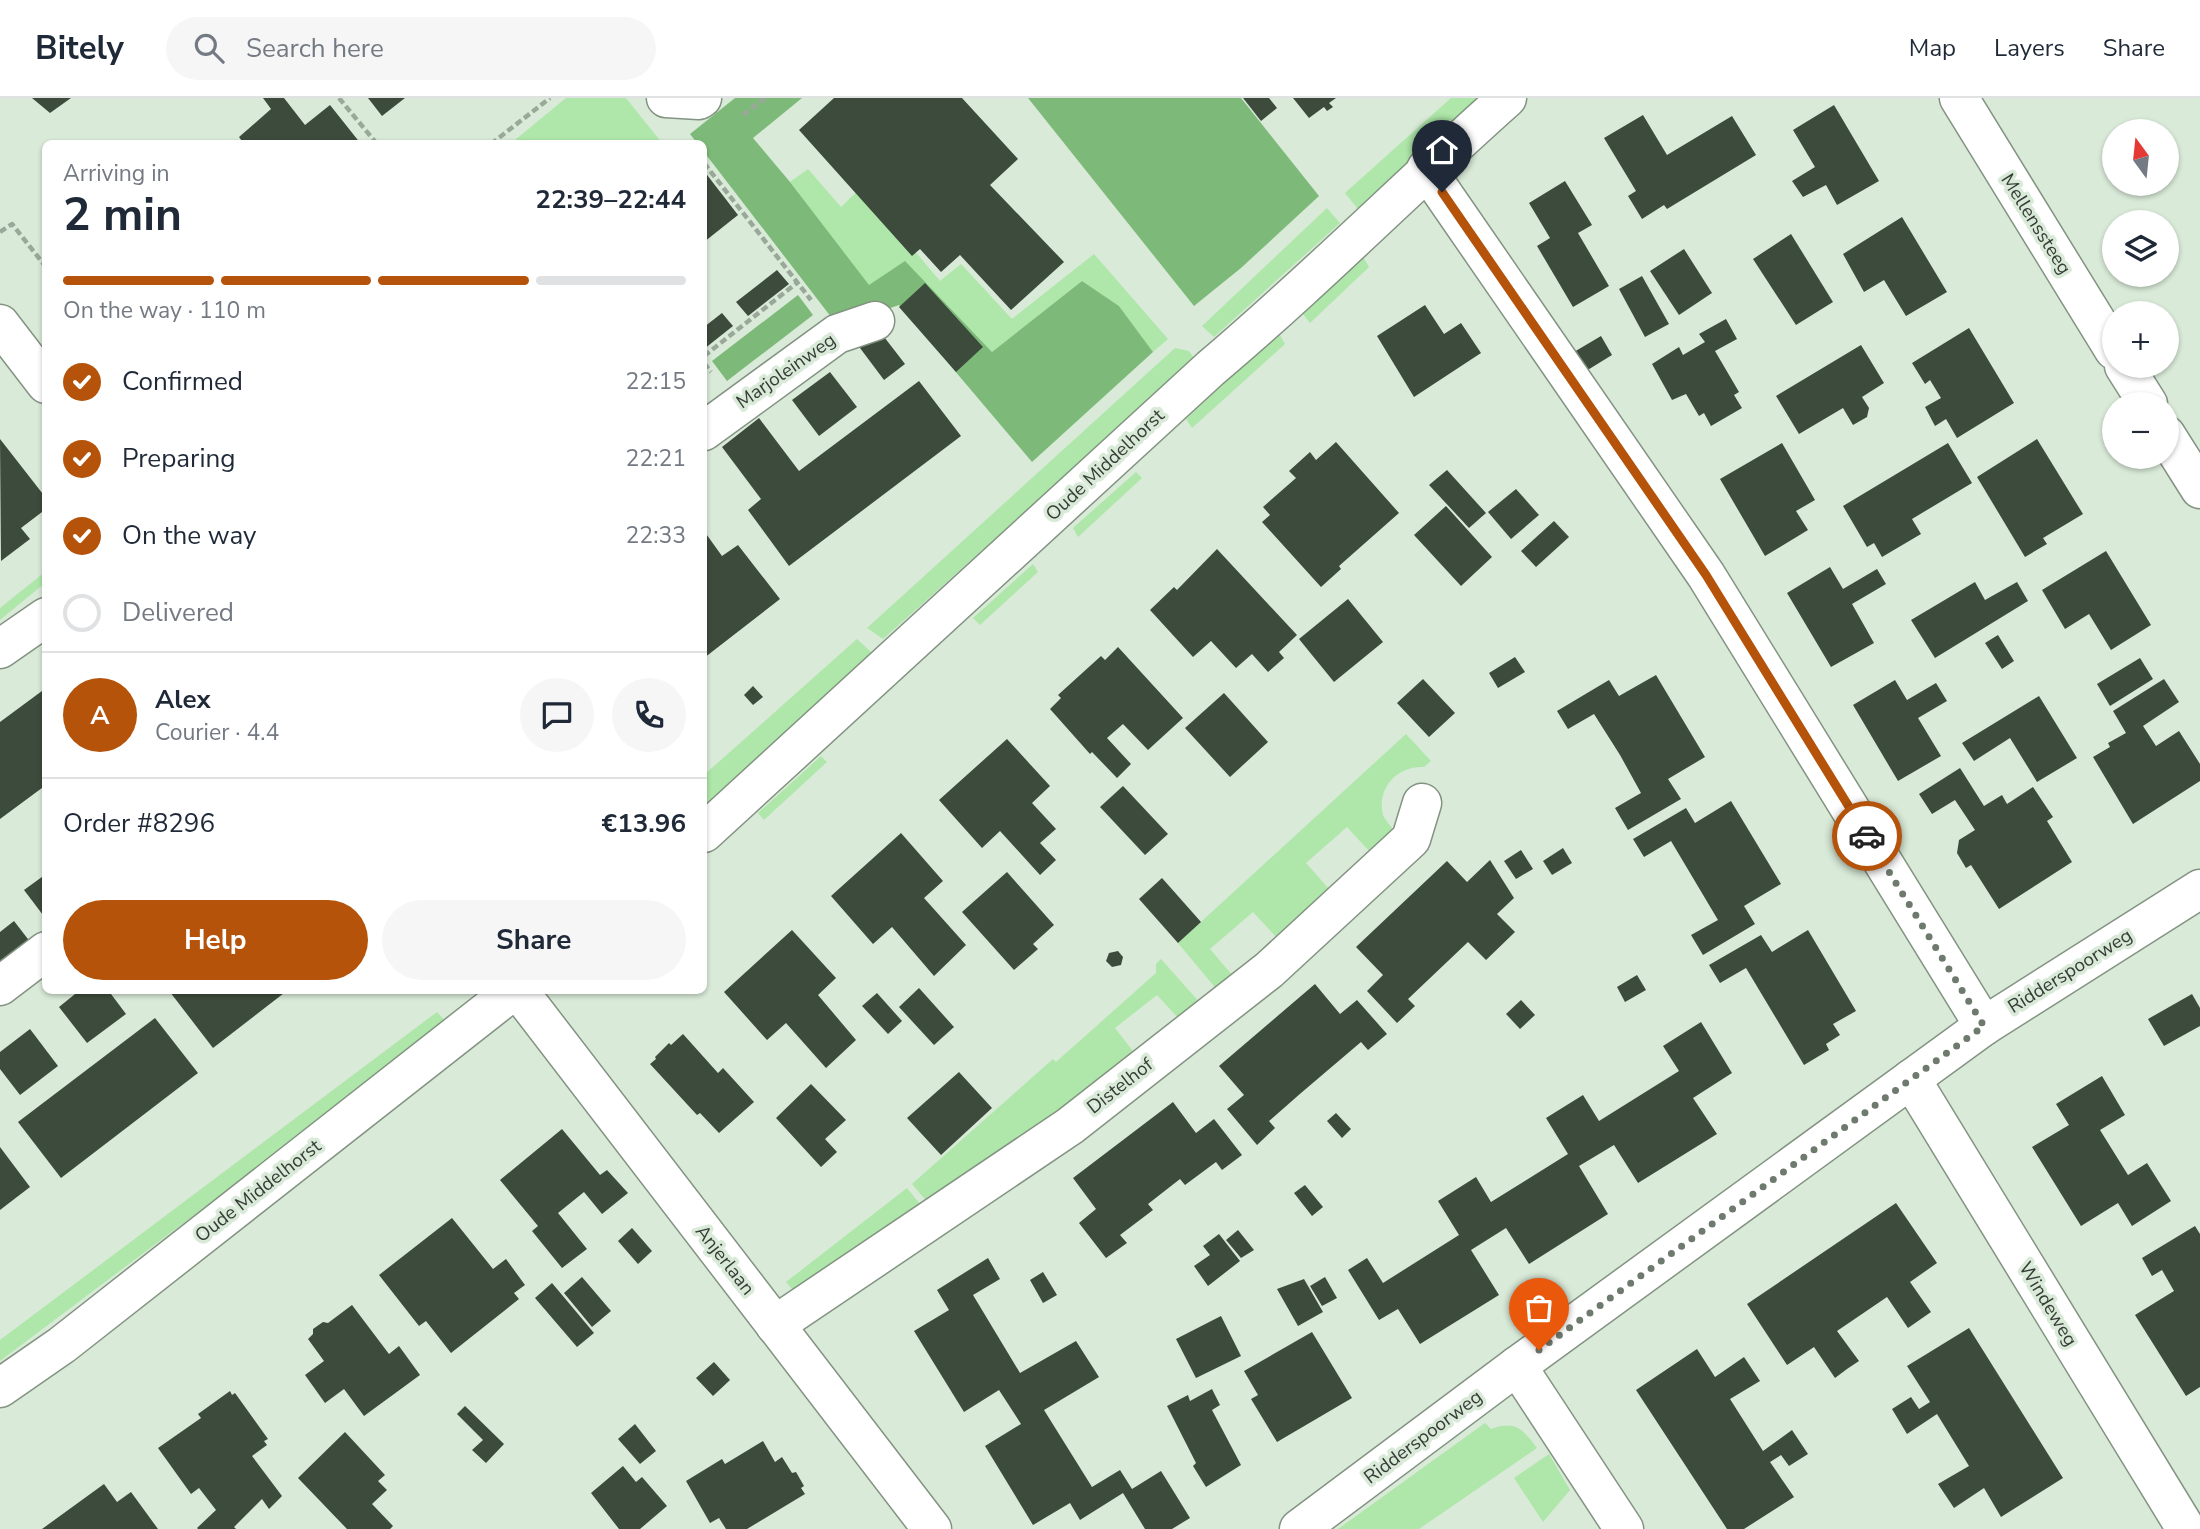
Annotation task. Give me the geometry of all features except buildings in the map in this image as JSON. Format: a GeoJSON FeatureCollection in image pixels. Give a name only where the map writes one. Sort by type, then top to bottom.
{"type":"FeatureCollection","features":[{"type":"Feature","properties":{"kind":"street"},"geometry":{"type":"LineString","coordinates":[[666,98],[702,98]]}},
{"type":"Feature","properties":{"kind":"street","name":"Oude Middelhorst"},"geometry":{"type":"LineString","coordinates":[[707,830],[1210,368],[1278,312],[1426,169],[1507,98]]}},
{"type":"Feature","properties":{"kind":"street","name":"Mellenssteeg"},"geometry":{"type":"LineString","coordinates":[[1959,98],[2102,330]]}},
{"type":"Feature","properties":{"kind":"street"},"geometry":{"type":"LineString","coordinates":[[1426,169],[1706,575],[1984,1026]]}},
{"type":"Feature","properties":{"kind":"street","name":"Marjoleinweg"},"geometry":{"type":"LineString","coordinates":[[707,429],[837,334],[875,321]]}},
{"type":"Feature","properties":{"kind":"street"},"geometry":{"type":"LineString","coordinates":[[0,324],[42,379]]}},
{"type":"Feature","properties":{"kind":"street"},"geometry":{"type":"LineString","coordinates":[[2179,456],[2200,489]]}},
{"type":"Feature","properties":{"kind":"street"},"geometry":{"type":"LineString","coordinates":[[0,649],[42,620]]}},
{"type":"Feature","properties":{"kind":"street","name":"Distelhof"},"geometry":{"type":"LineString","coordinates":[[775,1325],[1070,1126],[1269,970],[1410,839],[1422,803]]}},
{"type":"Feature","properties":{"kind":"street","name":"Ridderspoorweg"},"geometry":{"type":"LineString","coordinates":[[1300,1529],[1517,1366],[1984,1026],[2200,889]]}},
{"type":"Feature","properties":{"kind":"street"},"geometry":{"type":"LineString","coordinates":[[0,986],[42,954]]}},
{"type":"Feature","properties":{"kind":"street","name":"Oude Middelhorst"},"geometry":{"type":"LineString","coordinates":[[0,1388],[62,1345],[511,994]]}},
{"type":"Feature","properties":{"kind":"street","name":"Anjerlaan"},"geometry":{"type":"LineString","coordinates":[[519,994],[932,1529]]}},
{"type":"Feature","properties":{"kind":"street","name":"Windeweg"},"geometry":{"type":"LineString","coordinates":[[1911,1079],[2181,1521]]}},
{"type":"Feature","properties":{"kind":"street"},"geometry":{"type":"LineString","coordinates":[[1517,1366],[1624,1529]]}},
{"type":"Feature","properties":{"kind":"path"},"geometry":{"type":"LineString","coordinates":[[339,98],[374,140]]}},
{"type":"Feature","properties":{"kind":"path"},"geometry":{"type":"LineString","coordinates":[[496,140],[550,98]]}},
{"type":"Feature","properties":{"kind":"path"},"geometry":{"type":"LineString","coordinates":[[707,167],[837,334]]}},
{"type":"Feature","properties":{"kind":"path"},"geometry":{"type":"LineString","coordinates":[[0,232],[12,224],[42,262]]}},
{"type":"Feature","properties":{"kind":"path"},"geometry":{"type":"LineString","coordinates":[[707,354],[798,282]]}},
{"type":"Feature","properties":{"kind":"green space"},"geometry":{"type":"Polygon","coordinates":[[[566,98],[626,98],[660,140],[515,140],[566,98]]]}},
{"type":"Feature","properties":{"kind":"green space"},"geometry":{"type":"Polygon","coordinates":[[[735,98],[802,98],[753,138],[869,285],[905,261],[992,352],[1082,281],[1119,306],[1153,352],[1032,462],[899,305],[838,326],[707,156],[707,140],[695,140],[690,134],[735,98]]]}},
{"type":"Feature","properties":{"kind":"green space"},"geometry":{"type":"Polygon","coordinates":[[[1028,98],[1241,98],[1319,196],[1241,268],[1194,306],[1028,98]]]}},
{"type":"Feature","properties":{"kind":"green space"},"geometry":{"type":"Polygon","coordinates":[[[1451,98],[1482,98],[1358,209],[1345,193],[1451,98]]]}},
{"type":"Feature","properties":{"kind":"green space"},"geometry":{"type":"Polygon","coordinates":[[[808,169],[841,207],[869,180],[913,249],[940,281],[961,264],[1012,319],[1094,254],[1168,339],[1153,352],[1119,306],[1082,281],[992,352],[905,262],[869,286],[790,182],[808,169]]]}},
{"type":"Feature","properties":{"kind":"green space"},"geometry":{"type":"Polygon","coordinates":[[[1327,208],[1340,223],[1214,337],[1202,326],[1327,208]]]}},
{"type":"Feature","properties":{"kind":"green space"},"geometry":{"type":"Polygon","coordinates":[[[1363,257],[1369,267],[1310,323],[1303,314],[1363,257]]]}},
{"type":"Feature","properties":{"kind":"green space"},"geometry":{"type":"Polygon","coordinates":[[[798,295],[813,315],[727,381],[712,361],[798,295]]]}},
{"type":"Feature","properties":{"kind":"green space"},"geometry":{"type":"Polygon","coordinates":[[[1278,332],[1285,344],[1192,428],[1186,419],[1278,332]]]}},
{"type":"Feature","properties":{"kind":"green space"},"geometry":{"type":"Polygon","coordinates":[[[1175,348],[1189,351],[1195,360],[883,639],[867,628],[1175,348]]]}},
{"type":"Feature","properties":{"kind":"green space"},"geometry":{"type":"Polygon","coordinates":[[[1136,472],[1142,478],[1078,537],[1073,528],[1136,472]]]}},
{"type":"Feature","properties":{"kind":"green space"},"geometry":{"type":"Polygon","coordinates":[[[1033,564],[1038,572],[980,625],[973,618],[1033,564]]]}},
{"type":"Feature","properties":{"kind":"green space"},"geometry":{"type":"Polygon","coordinates":[[[42,574],[42,585],[0,620],[0,608],[42,574]]]}},
{"type":"Feature","properties":{"kind":"green space"},"geometry":{"type":"Polygon","coordinates":[[[857,639],[872,653],[707,803],[707,772],[857,639]]]}},
{"type":"Feature","properties":{"kind":"green space"},"geometry":{"type":"Polygon","coordinates":[[[1406,734],[1431,761],[1424,767],[1414,767],[1398,774],[1386,787],[1383,815],[1393,829],[1371,853],[1347,827],[1306,863],[1329,889],[1277,938],[1253,912],[1210,949],[1233,976],[1218,991],[1178,943],[1406,734]]]}},
{"type":"Feature","properties":{"kind":"green space"},"geometry":{"type":"Polygon","coordinates":[[[821,756],[827,762],[764,820],[758,813],[821,756]]]}},
{"type":"Feature","properties":{"kind":"green space"},"geometry":{"type":"Polygon","coordinates":[[[1161,959],[1201,1004],[1180,1020],[1157,995],[1115,1028],[1136,1055],[929,1204],[912,1184],[1053,1059],[1056,1062],[1156,973],[1156,964],[1161,959]]]}},
{"type":"Feature","properties":{"kind":"green space"},"geometry":{"type":"Polygon","coordinates":[[[437,1012],[448,1024],[0,1361],[0,1340],[437,1012]]]}},
{"type":"Feature","properties":{"kind":"green space"},"geometry":{"type":"Polygon","coordinates":[[[907,1188],[923,1208],[793,1290],[786,1282],[907,1188]]]}},
{"type":"Feature","properties":{"kind":"green space"},"geometry":{"type":"Polygon","coordinates":[[[1485,1423],[1491,1429],[1499,1426],[1518,1428],[1537,1448],[1419,1529],[1338,1529],[1485,1423]]]}},
{"type":"Feature","properties":{"kind":"green space"},"geometry":{"type":"Polygon","coordinates":[[[1549,1454],[1570,1490],[1543,1522],[1514,1478],[1549,1454]]]}},
{"type":"Feature","properties":{"kind":"way so far"},"geometry":{"type":"LineString","coordinates":[[1539,1350],[1984,1026],[1867,836]]}},
{"type":"Feature","properties":{"kind":"route"},"geometry":{"type":"LineString","coordinates":[[1442,192],[1706,575],[1867,836]]}}]}
